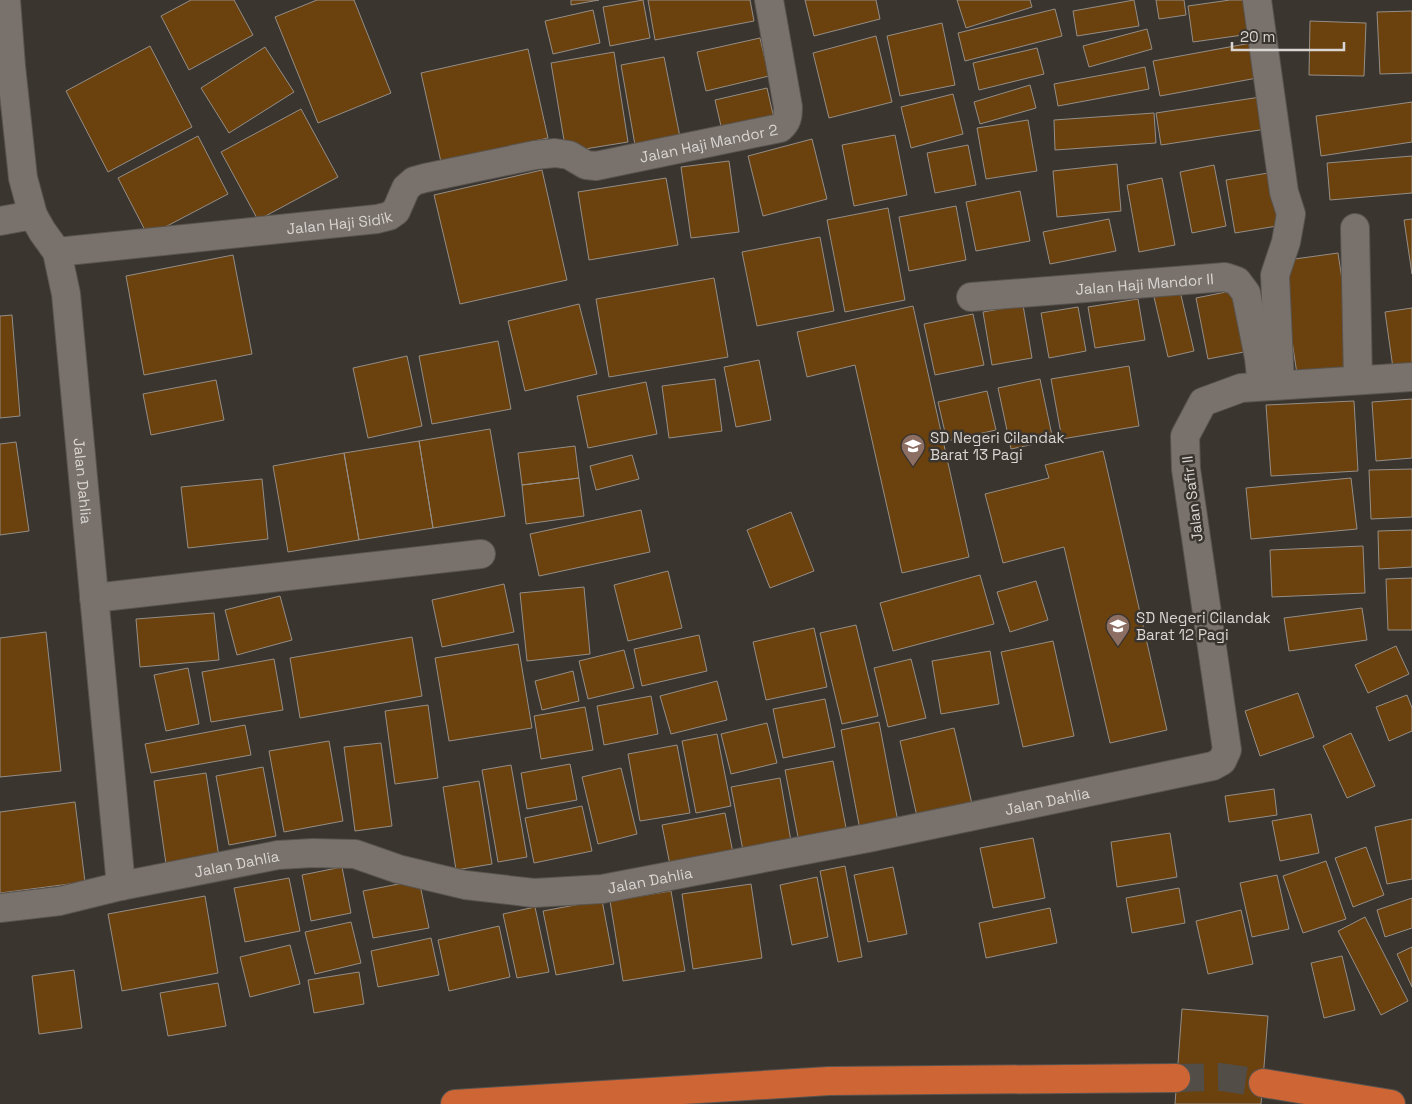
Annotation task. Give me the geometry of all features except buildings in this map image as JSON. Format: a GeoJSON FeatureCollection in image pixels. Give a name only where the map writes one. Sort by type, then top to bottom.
{"type":"FeatureCollection","features":[{"type":"Feature","properties":{"kind":"highway"},"geometry":{"type":"LineString","coordinates":[[455,1104],[829,1080],[1176,1078]]}},
{"type":"Feature","properties":{"kind":"highway"},"geometry":{"type":"LineString","coordinates":[[1262,1082],[1391,1104]]}},
{"type":"Feature","properties":{"kind":"street","name":"Jalan Dahlia"},"geometry":{"type":"LineString","coordinates":[[6,0],[23,178],[33,215],[57,252],[66,294],[121,886],[278,855],[314,853],[355,854],[398,869],[465,885],[534,893],[602,889],[868,838],[1213,766],[1222,760],[1227,750]]}},
{"type":"Feature","properties":{"kind":"street","name":"Jalan Haji Mandor 2"},"geometry":{"type":"LineString","coordinates":[[596,166],[780,128],[788,117],[788,107],[769,0]]}},
{"type":"Feature","properties":{"kind":"street"},"geometry":{"type":"LineString","coordinates":[[1257,0],[1284,192],[1291,214],[1286,242],[1275,275],[1271,385]]}},
{"type":"Feature","properties":{"kind":"street","name":"Jalan Haji Sidik"},"geometry":{"type":"LineString","coordinates":[[57,252],[377,220],[396,211],[406,188],[414,181],[535,155],[555,153],[569,155],[586,165],[596,166]]}},
{"type":"Feature","properties":{"kind":"street"},"geometry":{"type":"LineString","coordinates":[[0,221],[33,215]]}},
{"type":"Feature","properties":{"kind":"street"},"geometry":{"type":"LineString","coordinates":[[1355,228],[1358,380]]}},
{"type":"Feature","properties":{"kind":"street","name":"Jalan Haji Mandor II"},"geometry":{"type":"LineString","coordinates":[[971,297],[1225,277],[1237,281],[1246,292],[1259,358],[1271,385]]}},
{"type":"Feature","properties":{"kind":"street","name":"Jalan Safir II"},"geometry":{"type":"LineString","coordinates":[[1227,750],[1186,469],[1185,436],[1203,402],[1242,388],[1412,378]]}},
{"type":"Feature","properties":{"kind":"street"},"geometry":{"type":"LineString","coordinates":[[94,598],[481,554]]}},
{"type":"Feature","properties":{"kind":"street"},"geometry":{"type":"LineString","coordinates":[[0,908],[60,901],[121,886]]}},
{"type":"Feature","properties":{"kind":"tunnel"},"geometry":{"type":"LineString","coordinates":[[1176,1078],[1221,1077],[1263,1083]]}},
{"type":"Feature","properties":{"kind":"place","name":"SD Negeri Cilandak Barat 13 Pagi"},"geometry":{"type":"Point","coordinates":[913,467]}},
{"type":"Feature","properties":{"kind":"place","name":"SD Negeri Cilandak Barat 12 Pagi"},"geometry":{"type":"Point","coordinates":[1118,647]}}]}
